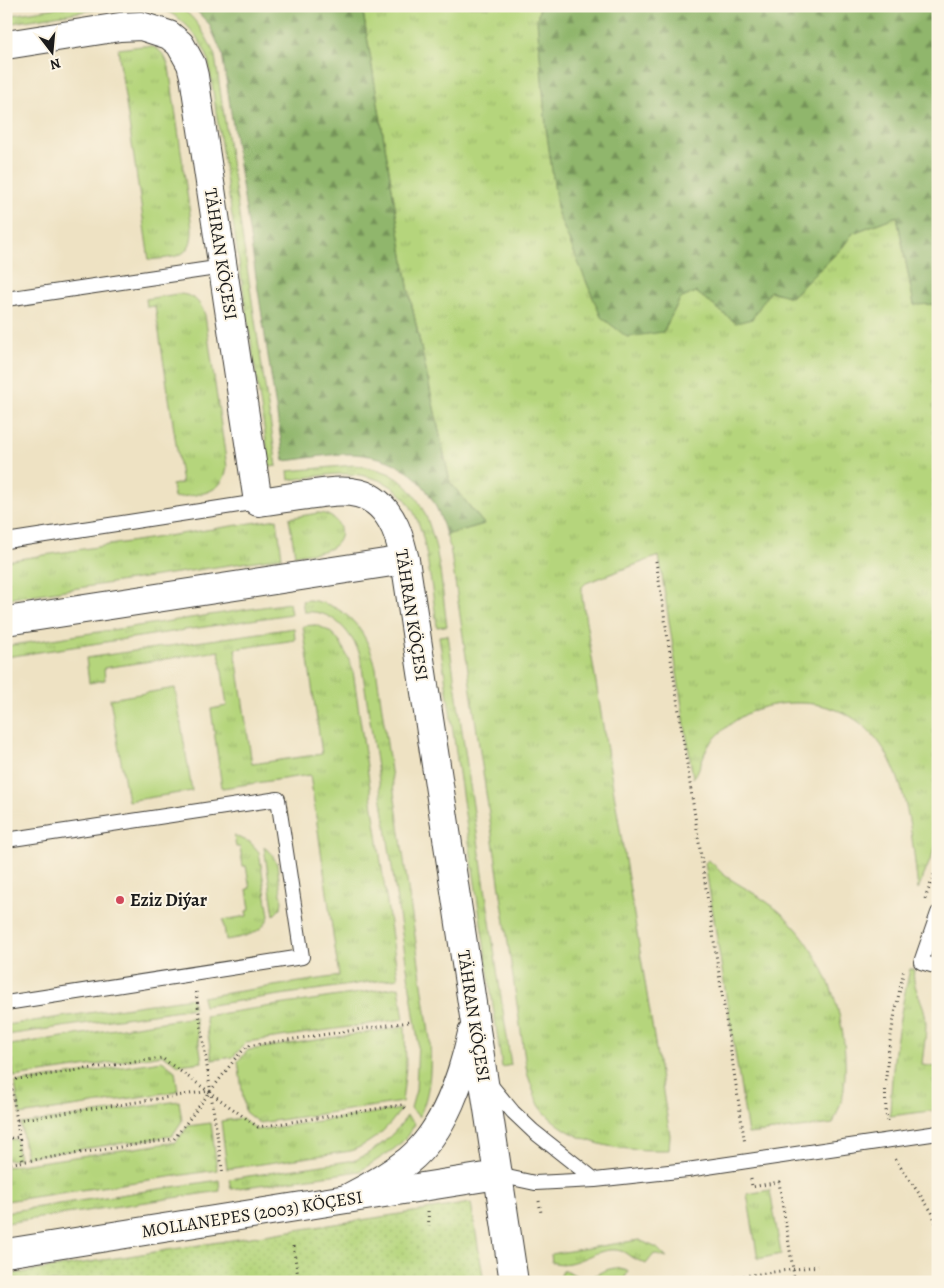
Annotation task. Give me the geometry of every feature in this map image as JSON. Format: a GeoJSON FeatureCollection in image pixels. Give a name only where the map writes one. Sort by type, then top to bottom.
{"type":"FeatureCollection","features":[{"type":"Feature","properties":{"kind":"street","name":"TÄHRAN KÖÇESI"},"geometry":{"type":"LineString","coordinates":[[6,44],[120,27],[141,26],[169,35],[180,44],[191,64],[194,76],[258,502],[337,490],[355,491],[368,496],[379,504],[394,526],[405,560],[514,1282]]}},
{"type":"Feature","properties":{"kind":"street"},"geometry":{"type":"LineString","coordinates":[[6,621],[405,560]]}},
{"type":"Feature","properties":{"kind":"street"},"geometry":{"type":"LineString","coordinates":[[344,1200],[379,1182],[410,1159],[440,1124],[466,1062],[475,1022]]}},
{"type":"Feature","properties":{"kind":"street","name":"MOLLANEPES (2003) KÖÇESI"},"geometry":{"type":"LineString","coordinates":[[6,1253],[498,1175]]}},
{"type":"Feature","properties":{"kind":"lane"},"geometry":{"type":"LineString","coordinates":[[6,299],[223,267]]}},
{"type":"Feature","properties":{"kind":"lane"},"geometry":{"type":"LineString","coordinates":[[6,541],[258,502]]}},
{"type":"Feature","properties":{"kind":"lane"},"geometry":{"type":"LineString","coordinates":[[6,840],[278,798],[302,957],[6,1003]]}},
{"type":"Feature","properties":{"kind":"lane"},"geometry":{"type":"LineString","coordinates":[[938,913],[921,962],[938,967]]}},
{"type":"Feature","properties":{"kind":"lane"},"geometry":{"type":"LineString","coordinates":[[483,1075],[513,1112],[533,1131],[595,1180]]}},
{"type":"Feature","properties":{"kind":"lane"},"geometry":{"type":"LineString","coordinates":[[498,1175],[536,1184],[595,1180],[687,1170],[938,1133]]}},
{"type":"Feature","properties":{"kind":"path"},"geometry":{"type":"LineString","coordinates":[[656,561],[746,1151]]}},
{"type":"Feature","properties":{"kind":"path"},"geometry":{"type":"LineString","coordinates":[[923,904],[938,864]]}},
{"type":"Feature","properties":{"kind":"path"},"geometry":{"type":"LineString","coordinates":[[888,1130],[886,1081],[892,1030],[904,968]]}},
{"type":"Feature","properties":{"kind":"path"},"geometry":{"type":"LineString","coordinates":[[197,997],[223,1175]]}},
{"type":"Feature","properties":{"kind":"path"},"geometry":{"type":"LineString","coordinates":[[6,1164],[174,1139],[247,1046],[409,1022]]}},
{"type":"Feature","properties":{"kind":"path"},"geometry":{"type":"LineString","coordinates":[[6,1050],[23,1161]]}},
{"type":"Feature","properties":{"kind":"path"},"geometry":{"type":"LineString","coordinates":[[11,1080],[162,1058],[211,1091],[258,1127],[402,1105],[406,1108]]}},
{"type":"Feature","properties":{"kind":"path"},"geometry":{"type":"LineString","coordinates":[[17,1120],[211,1091]]}},
{"type":"Feature","properties":{"kind":"path"},"geometry":{"type":"LineString","coordinates":[[6,1139],[19,1137]]}},
{"type":"Feature","properties":{"kind":"path"},"geometry":{"type":"LineString","coordinates":[[893,1156],[932,1212],[938,1229]]}},
{"type":"Feature","properties":{"kind":"path"},"geometry":{"type":"LineString","coordinates":[[750,1178],[752,1186],[779,1182],[795,1282]]}},
{"type":"Feature","properties":{"kind":"path"},"geometry":{"type":"LineString","coordinates":[[538,1198],[541,1213]]}},
{"type":"Feature","properties":{"kind":"path"},"geometry":{"type":"LineString","coordinates":[[428,1211],[429,1226]]}},
{"type":"Feature","properties":{"kind":"path"},"geometry":{"type":"LineString","coordinates":[[294,1246],[299,1282]]}},
{"type":"Feature","properties":{"kind":"path"},"geometry":{"type":"LineString","coordinates":[[699,1282],[818,1266]]}},
{"type":"Feature","properties":{"kind":"green space"},"geometry":{"type":"Polygon","coordinates":[[[69,6],[117,6],[6,24],[6,16],[69,6]]]}},
{"type":"Feature","properties":{"kind":"green space"},"geometry":{"type":"Polygon","coordinates":[[[156,6],[175,6],[188,14],[200,27],[215,56],[277,466],[270,467],[208,58],[199,40],[188,26],[174,15],[156,6]]]}},
{"type":"Feature","properties":{"kind":"green space"},"geometry":{"type":"Polygon","coordinates":[[[192,6],[362,6],[409,292],[450,482],[484,524],[446,535],[440,517],[425,488],[402,468],[388,461],[372,456],[345,454],[284,461],[222,53],[209,24],[192,6]]]}},
{"type":"Feature","properties":{"kind":"green space"},"geometry":{"type":"Polygon","coordinates":[[[362,6],[540,6],[537,20],[663,332],[680,299],[696,292],[736,323],[770,290],[791,297],[842,248],[853,233],[897,216],[914,304],[938,304],[938,841],[918,890],[911,833],[897,775],[884,750],[867,729],[844,713],[814,704],[785,703],[767,706],[741,717],[720,733],[709,745],[693,778],[659,556],[586,583],[582,587],[582,597],[670,1135],[669,1150],[617,1148],[593,1142],[568,1131],[552,1120],[539,1105],[527,1073],[450,547],[446,535],[484,524],[450,482],[409,292],[362,6]]]}},
{"type":"Feature","properties":{"kind":"green space"},"geometry":{"type":"Polygon","coordinates":[[[540,6],[938,6],[938,304],[914,305],[897,216],[853,233],[842,248],[791,297],[770,291],[752,319],[736,323],[696,292],[680,299],[663,332],[627,337],[601,317],[558,214],[546,128],[537,20],[540,6]]]}},
{"type":"Feature","properties":{"kind":"green space"},"geometry":{"type":"Polygon","coordinates":[[[142,46],[156,48],[165,57],[169,67],[192,228],[189,246],[185,251],[174,257],[149,260],[118,49],[142,46]]]}},
{"type":"Feature","properties":{"kind":"green space"},"geometry":{"type":"Polygon","coordinates":[[[177,294],[187,295],[195,299],[205,315],[227,467],[225,476],[215,488],[200,494],[174,498],[172,485],[182,483],[155,306],[147,307],[146,299],[177,294]]]}},
{"type":"Feature","properties":{"kind":"green space"},"geometry":{"type":"Polygon","coordinates":[[[354,465],[377,469],[390,474],[406,486],[419,502],[428,520],[439,563],[447,626],[437,627],[427,555],[420,526],[407,501],[397,491],[385,483],[369,477],[350,474],[289,480],[288,471],[354,465]]]}},
{"type":"Feature","properties":{"kind":"green space"},"geometry":{"type":"Polygon","coordinates":[[[318,513],[326,514],[337,522],[341,532],[340,538],[337,543],[327,550],[295,555],[289,518],[318,513]]]}},
{"type":"Feature","properties":{"kind":"green space"},"geometry":{"type":"Polygon","coordinates":[[[277,519],[282,557],[6,599],[6,561],[277,519]]]}},
{"type":"Feature","properties":{"kind":"green space"},"geometry":{"type":"Polygon","coordinates":[[[309,600],[335,608],[354,622],[367,642],[376,668],[430,1039],[429,1079],[426,1098],[419,1117],[411,1108],[416,1090],[418,1041],[360,654],[351,637],[339,623],[323,614],[304,612],[302,601],[309,600]]]}},
{"type":"Feature","properties":{"kind":"green space"},"geometry":{"type":"Polygon","coordinates":[[[289,603],[291,614],[6,657],[6,646],[289,603]]]}},
{"type":"Feature","properties":{"kind":"green space"},"geometry":{"type":"Polygon","coordinates":[[[314,625],[329,631],[335,636],[347,656],[353,671],[398,978],[204,1006],[202,997],[339,976],[310,775],[222,788],[211,709],[227,706],[219,651],[104,668],[105,680],[89,683],[86,658],[294,628],[295,640],[235,649],[252,764],[322,754],[303,626],[314,625]]]}},
{"type":"Feature","properties":{"kind":"green space"},"geometry":{"type":"Polygon","coordinates":[[[448,635],[511,1065],[502,1067],[439,636],[448,635]]]}},
{"type":"Feature","properties":{"kind":"green space"},"geometry":{"type":"Polygon","coordinates":[[[175,688],[192,791],[128,801],[110,699],[175,688]]]}},
{"type":"Feature","properties":{"kind":"green space"},"geometry":{"type":"Polygon","coordinates":[[[234,836],[250,842],[259,852],[269,916],[262,927],[252,934],[226,940],[223,920],[247,916],[246,911],[250,910],[247,889],[250,888],[246,866],[243,866],[240,847],[236,847],[234,836]]]}},
{"type":"Feature","properties":{"kind":"green space"},"geometry":{"type":"Polygon","coordinates":[[[264,847],[271,853],[277,864],[282,901],[281,908],[274,915],[264,847]]]}},
{"type":"Feature","properties":{"kind":"green space"},"geometry":{"type":"Polygon","coordinates":[[[708,860],[724,875],[781,913],[812,949],[823,970],[840,1016],[844,1040],[843,1092],[833,1124],[748,1134],[705,863],[708,860]]]}},
{"type":"Feature","properties":{"kind":"green space"},"geometry":{"type":"Polygon","coordinates":[[[910,969],[914,969],[914,981],[924,1008],[926,1020],[922,1065],[938,1067],[938,1110],[890,1116],[896,1042],[910,969]]]}},
{"type":"Feature","properties":{"kind":"green space"},"geometry":{"type":"Polygon","coordinates":[[[399,987],[404,1019],[246,1042],[233,1057],[212,1060],[205,1016],[399,987]]]}},
{"type":"Feature","properties":{"kind":"green space"},"geometry":{"type":"Polygon","coordinates":[[[192,998],[194,1008],[6,1035],[6,1025],[192,998]]]}},
{"type":"Feature","properties":{"kind":"green space"},"geometry":{"type":"Polygon","coordinates":[[[195,1017],[202,1062],[179,1065],[163,1055],[14,1077],[10,1045],[195,1017]]]}},
{"type":"Feature","properties":{"kind":"green space"},"geometry":{"type":"Polygon","coordinates":[[[405,1027],[406,1067],[402,1102],[259,1123],[245,1112],[238,1061],[248,1050],[405,1027]]]}},
{"type":"Feature","properties":{"kind":"green space"},"geometry":{"type":"Polygon","coordinates":[[[162,1061],[175,1071],[178,1091],[20,1115],[15,1083],[162,1061]]]}},
{"type":"Feature","properties":{"kind":"green space"},"geometry":{"type":"Polygon","coordinates":[[[179,1101],[182,1121],[172,1136],[26,1157],[21,1124],[179,1101]]]}},
{"type":"Feature","properties":{"kind":"green space"},"geometry":{"type":"Polygon","coordinates":[[[401,1109],[391,1123],[379,1134],[351,1151],[227,1169],[221,1121],[242,1118],[257,1130],[401,1109]]]}},
{"type":"Feature","properties":{"kind":"green space"},"geometry":{"type":"Polygon","coordinates":[[[407,1116],[415,1124],[405,1139],[394,1149],[360,1171],[231,1189],[229,1179],[356,1160],[384,1141],[407,1116]]]}},
{"type":"Feature","properties":{"kind":"green space"},"geometry":{"type":"Polygon","coordinates":[[[211,1123],[217,1170],[6,1201],[6,1167],[176,1142],[188,1126],[211,1123]]]}},
{"type":"Feature","properties":{"kind":"green space"},"geometry":{"type":"Polygon","coordinates":[[[16,1139],[19,1159],[6,1160],[6,1140],[16,1139]]]}},
{"type":"Feature","properties":{"kind":"green space"},"geometry":{"type":"Polygon","coordinates":[[[219,1180],[220,1191],[6,1223],[6,1212],[219,1180]]]}},
{"type":"Feature","properties":{"kind":"green space"},"geometry":{"type":"Polygon","coordinates":[[[770,1190],[781,1254],[758,1259],[747,1194],[770,1190]]]}},
{"type":"Feature","properties":{"kind":"green space"},"geometry":{"type":"Polygon","coordinates":[[[471,1203],[484,1282],[6,1282],[6,1275],[471,1203]]]}},
{"type":"Feature","properties":{"kind":"green space"},"geometry":{"type":"Polygon","coordinates":[[[639,1240],[657,1248],[667,1258],[654,1254],[646,1264],[622,1251],[612,1250],[603,1251],[569,1263],[552,1262],[551,1254],[639,1240]]]}},
{"type":"Feature","properties":{"kind":"green space"},"geometry":{"type":"Polygon","coordinates":[[[616,1268],[628,1271],[624,1280],[610,1278],[603,1282],[562,1282],[561,1275],[563,1271],[588,1278],[608,1269],[616,1268]]]}},
{"type":"Feature","properties":{"kind":"place","name":"Eziz Diýar"},"geometry":{"type":"Point","coordinates":[120,900]}}]}
